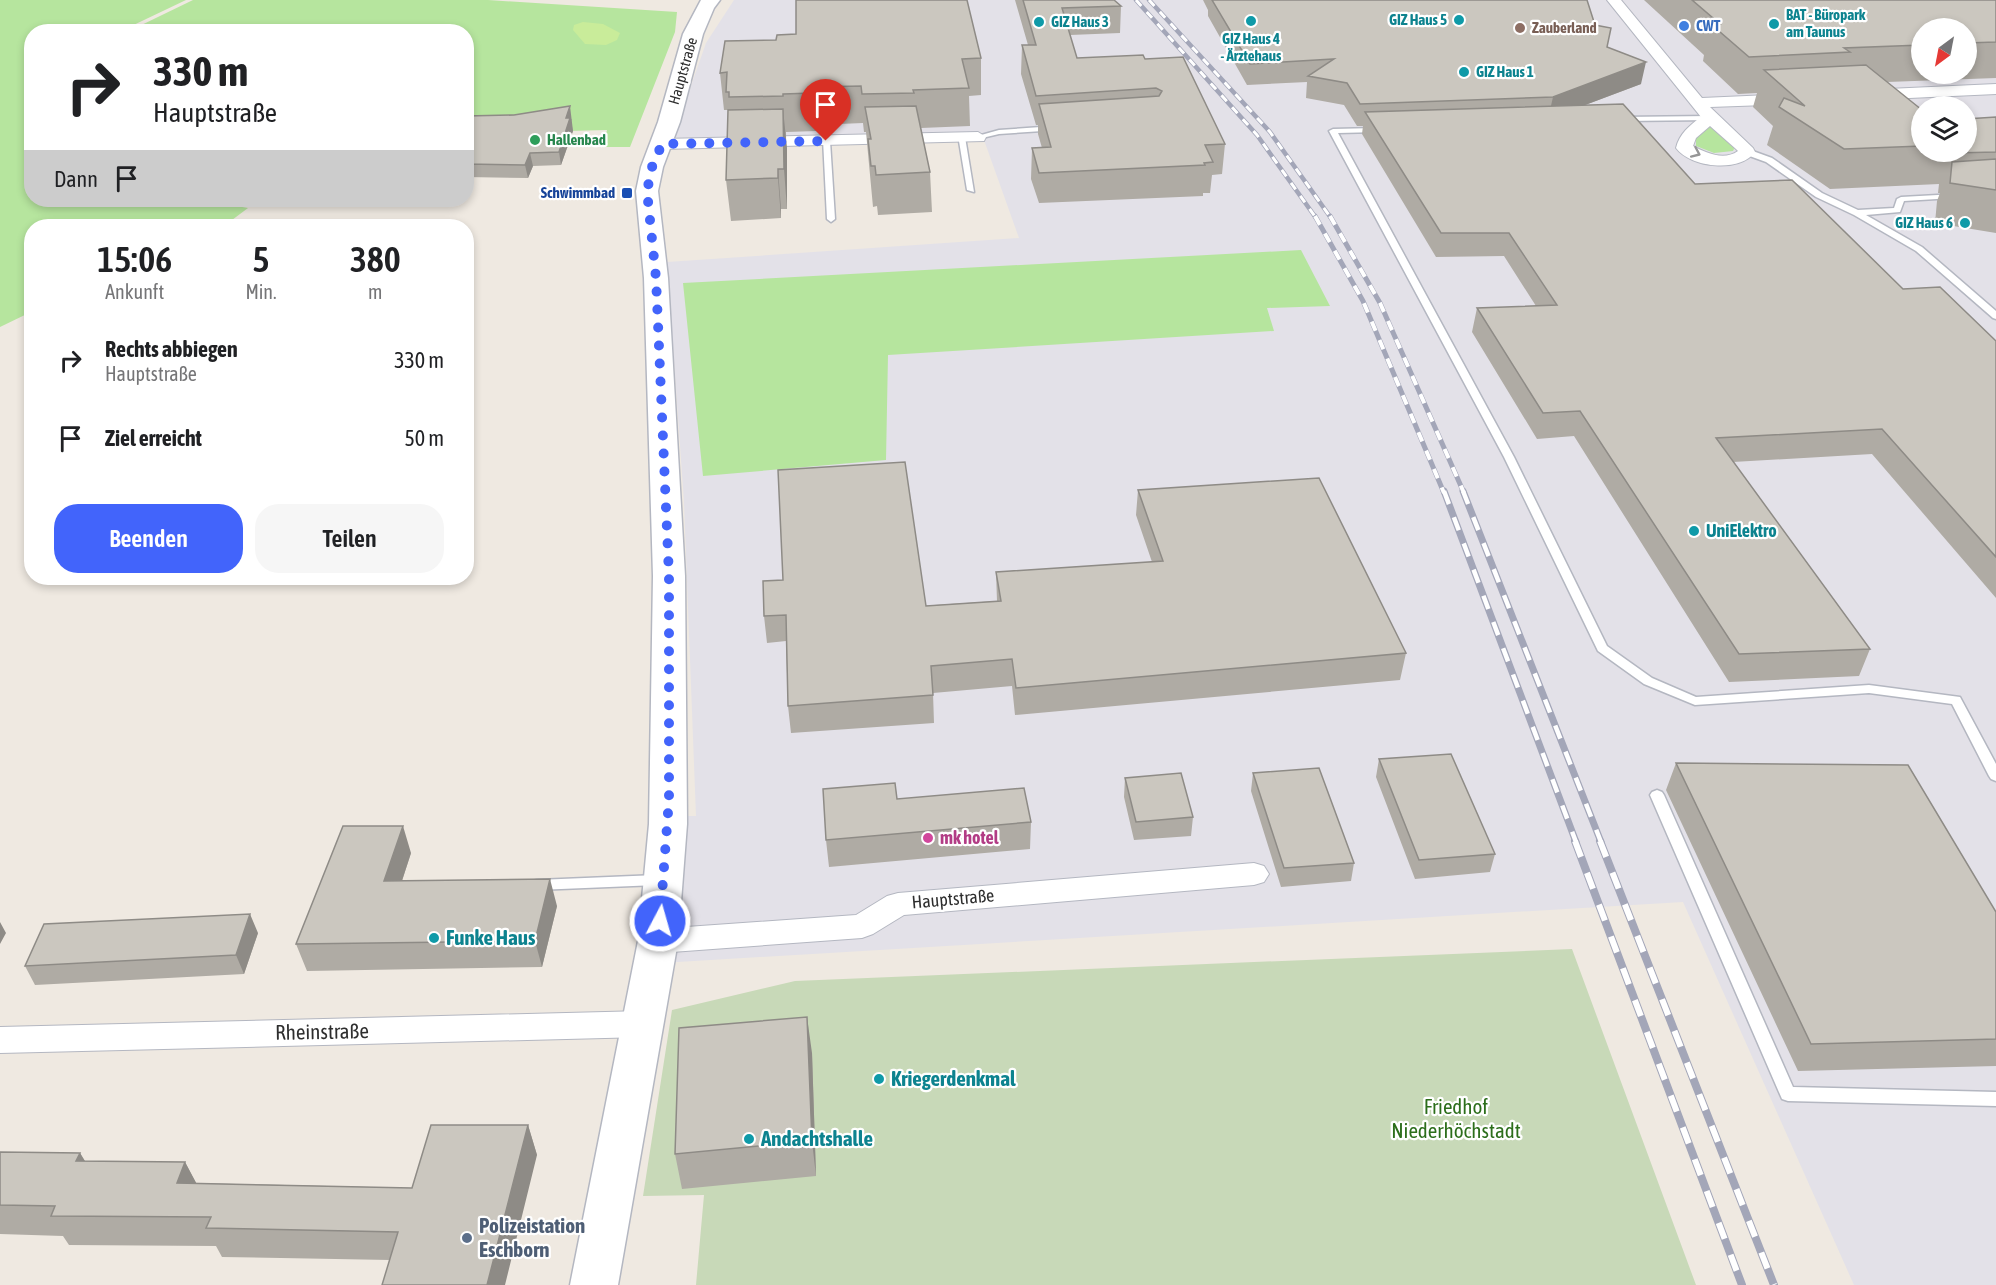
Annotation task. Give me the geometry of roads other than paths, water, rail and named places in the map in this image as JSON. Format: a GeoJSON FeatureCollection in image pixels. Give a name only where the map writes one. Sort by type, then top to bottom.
{"type":"FeatureCollection","features":[{"type":"Feature","properties":{"kind":"street","name":"Hauptstraße"},"geometry":{"type":"LineString","coordinates":[[594,1285],[658,941],[665,880],[669,799],[669,576],[656,278],[647,200],[652,167],[662,144],[693,34],[705,7],[711,0]]}},
{"type":"Feature","properties":{"kind":"street"},"geometry":{"type":"LineString","coordinates":[[1614,0],[1710,118],[1747,152],[1737,159],[1714,159],[1691,153],[1684,148],[1685,141],[1710,118]]}},
{"type":"Feature","properties":{"kind":"street"},"geometry":{"type":"LineString","coordinates":[[1845,96],[1996,89]]}},
{"type":"Feature","properties":{"kind":"street"},"geometry":{"type":"LineString","coordinates":[[1700,103],[1811,98]]}},
{"type":"Feature","properties":{"kind":"street"},"geometry":{"type":"LineString","coordinates":[[662,144],[978,137]]}},
{"type":"Feature","properties":{"kind":"street","name":"Hauptstraße"},"geometry":{"type":"LineString","coordinates":[[658,941],[862,926],[898,904],[1254,874]]}},
{"type":"Feature","properties":{"kind":"street","name":"Rheinstraße"},"geometry":{"type":"LineString","coordinates":[[0,1040],[644,1024]]}},
{"type":"Feature","properties":{"kind":"lane"},"geometry":{"type":"LineString","coordinates":[[1613,120],[1710,118]]}},
{"type":"Feature","properties":{"kind":"lane"},"geometry":{"type":"LineString","coordinates":[[978,137],[999,132],[1070,127]]}},
{"type":"Feature","properties":{"kind":"lane"},"geometry":{"type":"LineString","coordinates":[[1391,129],[1333,131],[1509,457],[1602,648],[1648,681],[1695,701],[1869,689],[1956,700],[1996,776]]}},
{"type":"Feature","properties":{"kind":"lane"},"geometry":{"type":"LineString","coordinates":[[960,137],[971,190]]}},
{"type":"Feature","properties":{"kind":"lane"},"geometry":{"type":"LineString","coordinates":[[826,141],[831,219]]}},
{"type":"Feature","properties":{"kind":"lane"},"geometry":{"type":"LineString","coordinates":[[1747,152],[1769,160],[1819,195],[1857,213],[1918,249],[1996,316]]}},
{"type":"Feature","properties":{"kind":"lane"},"geometry":{"type":"LineString","coordinates":[[1857,213],[1897,210],[1901,199],[1960,196]]}},
{"type":"Feature","properties":{"kind":"lane"},"geometry":{"type":"LineString","coordinates":[[1657,795],[1788,1094],[1996,1099]]}},
{"type":"Feature","properties":{"kind":"lane"},"geometry":{"type":"LineString","coordinates":[[523,885],[665,880]]}},
{"type":"Feature","properties":{"kind":"railway"},"geometry":{"type":"LineString","coordinates":[[1136,0],[1257,135],[1316,218]]}},
{"type":"Feature","properties":{"kind":"railway"},"geometry":{"type":"LineString","coordinates":[[1149,0],[1270,132],[1331,218]]}},
{"type":"Feature","properties":{"kind":"railway"},"geometry":{"type":"LineString","coordinates":[[1315,216],[1363,301],[1444,493]]}},
{"type":"Feature","properties":{"kind":"railway"},"geometry":{"type":"LineString","coordinates":[[1330,216],[1380,303],[1464,493]]}},
{"type":"Feature","properties":{"kind":"railway"},"geometry":{"type":"LineString","coordinates":[[1444,491],[1576,842]]}},
{"type":"Feature","properties":{"kind":"railway"},"geometry":{"type":"LineString","coordinates":[[1463,491],[1601,842]]}},
{"type":"Feature","properties":{"kind":"railway"},"geometry":{"type":"LineString","coordinates":[[1575,841],[1742,1285]]}},
{"type":"Feature","properties":{"kind":"railway"},"geometry":{"type":"LineString","coordinates":[[1600,841],[1774,1285]]}},
{"type":"Feature","properties":{"kind":"place","name":"GIZ Haus 5"},"geometry":{"type":"Point","coordinates":[1459,20]}},
{"type":"Feature","properties":{"kind":"place","name":"GIZ Haus 4 - Ärztehaus"},"geometry":{"type":"Point","coordinates":[1251,21]}},
{"type":"Feature","properties":{"kind":"place","name":"GIZ Haus 3"},"geometry":{"type":"Point","coordinates":[1039,22]}},
{"type":"Feature","properties":{"kind":"place","name":"BAT - Büropark am Taunus"},"geometry":{"type":"Point","coordinates":[1774,24]}},
{"type":"Feature","properties":{"kind":"place","name":"CWT"},"geometry":{"type":"Point","coordinates":[1684,26]}},
{"type":"Feature","properties":{"kind":"place","name":"Zauberland"},"geometry":{"type":"Point","coordinates":[1520,28]}},
{"type":"Feature","properties":{"kind":"place","name":"GIZ Haus 1"},"geometry":{"type":"Point","coordinates":[1464,72]}},
{"type":"Feature","properties":{"kind":"place","name":"Hallenbad"},"geometry":{"type":"Point","coordinates":[535,140]}},
{"type":"Feature","properties":{"kind":"place","name":"Schwimmbad"},"geometry":{"type":"Point","coordinates":[627,193]}},
{"type":"Feature","properties":{"kind":"place","name":"GIZ Haus 6"},"geometry":{"type":"Point","coordinates":[1965,223]}},
{"type":"Feature","properties":{"kind":"place","name":"UniElektro"},"geometry":{"type":"Point","coordinates":[1694,531]}},
{"type":"Feature","properties":{"kind":"place","name":"mk hotel"},"geometry":{"type":"Point","coordinates":[928,838]}},
{"type":"Feature","properties":{"kind":"place","name":"Funke Haus"},"geometry":{"type":"Point","coordinates":[434,938]}},
{"type":"Feature","properties":{"kind":"place","name":"Kriegerdenkmal"},"geometry":{"type":"Point","coordinates":[879,1079]}},
{"type":"Feature","properties":{"kind":"place","name":"Andachtshalle"},"geometry":{"type":"Point","coordinates":[749,1139]}},
{"type":"Feature","properties":{"kind":"place","name":"Polizeistation Eschborn"},"geometry":{"type":"Point","coordinates":[467,1238]}},
{"type":"Feature","properties":{"kind":"park label","name":"Friedhof Niederhöchstadt"},"geometry":{"type":"Point","coordinates":[1456,1119]}}]}
